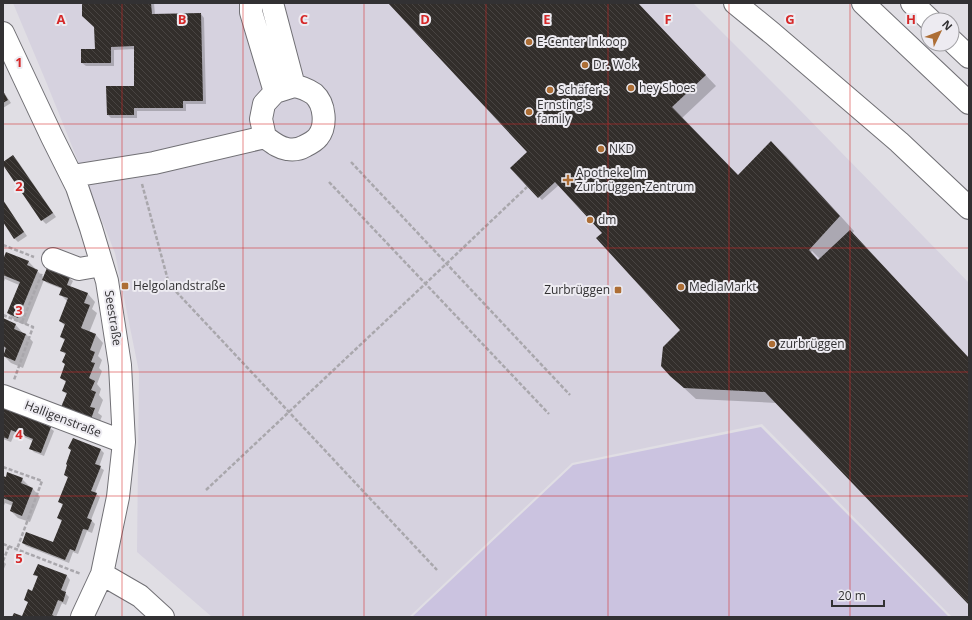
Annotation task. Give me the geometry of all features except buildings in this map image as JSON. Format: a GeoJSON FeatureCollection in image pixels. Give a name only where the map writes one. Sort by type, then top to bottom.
{"type":"FeatureCollection","features":[{"type":"Feature","properties":{"kind":"main road"},"geometry":{"type":"LineString","coordinates":[[251,3],[251,12],[284,89]]}},
{"type":"Feature","properties":{"kind":"main road"},"geometry":{"type":"LineString","coordinates":[[272,3],[284,89]]}},
{"type":"Feature","properties":{"kind":"main road"},"geometry":{"type":"LineString","coordinates":[[735,3],[774,34],[899,142],[969,208]]}},
{"type":"Feature","properties":{"kind":"main road"},"geometry":{"type":"LineString","coordinates":[[863,3],[969,103]]}},
{"type":"Feature","properties":{"kind":"main road"},"geometry":{"type":"LineString","coordinates":[[912,3],[922,12]]}},
{"type":"Feature","properties":{"kind":"main road","name":"Seestraße"},"geometry":{"type":"LineString","coordinates":[[3,33],[77,187],[107,281],[120,365],[124,442],[118,497],[102,574],[82,617]]}},
{"type":"Feature","properties":{"kind":"main road"},"geometry":{"type":"LineString","coordinates":[[960,49],[969,58]]}},
{"type":"Feature","properties":{"kind":"main road"},"geometry":{"type":"LineString","coordinates":[[302,88],[314,95],[322,106],[324,122],[318,137],[311,143],[298,149],[287,149],[275,144],[265,137],[261,119],[264,104],[284,89],[302,88]]}},
{"type":"Feature","properties":{"kind":"main road"},"geometry":{"type":"LineString","coordinates":[[72,176],[154,163],[265,137]]}},
{"type":"Feature","properties":{"kind":"main road"},"geometry":{"type":"LineString","coordinates":[[50,260],[79,269],[102,265]]}},
{"type":"Feature","properties":{"kind":"main road","name":"Halligenstraße"},"geometry":{"type":"LineString","coordinates":[[5,396],[124,442]]}},
{"type":"Feature","properties":{"kind":"main road"},"geometry":{"type":"LineString","coordinates":[[102,574],[140,596],[163,617]]}},
{"type":"Feature","properties":{"kind":"path"},"geometry":{"type":"LineString","coordinates":[[351,162],[570,395]]}},
{"type":"Feature","properties":{"kind":"path"},"geometry":{"type":"LineString","coordinates":[[141,181],[169,284],[437,570]]}},
{"type":"Feature","properties":{"kind":"path"},"geometry":{"type":"LineString","coordinates":[[329,182],[549,414]]}},
{"type":"Feature","properties":{"kind":"path"},"geometry":{"type":"LineString","coordinates":[[206,490],[527,187]]}},
{"type":"Feature","properties":{"kind":"path"},"geometry":{"type":"LineString","coordinates":[[3,245],[50,260],[22,322]]}},
{"type":"Feature","properties":{"kind":"path"},"geometry":{"type":"LineString","coordinates":[[3,315],[33,326],[5,396]]}},
{"type":"Feature","properties":{"kind":"path"},"geometry":{"type":"LineString","coordinates":[[3,466],[42,481],[17,549]]}},
{"type":"Feature","properties":{"kind":"path"},"geometry":{"type":"LineString","coordinates":[[3,544],[84,575],[102,574]]}},
{"type":"Feature","properties":{"kind":"path"},"geometry":{"type":"LineString","coordinates":[[3,561],[9,546]]}},
{"type":"Feature","properties":{"kind":"shaded area"},"geometry":{"type":"Polygon","coordinates":[[[13,3],[693,3],[969,283],[969,617],[952,617],[762,424],[572,463],[409,617],[212,617],[137,552],[139,372],[115,253],[13,3]]]}},
{"type":"Feature","properties":{"kind":"shaded area"},"geometry":{"type":"Polygon","coordinates":[[[761,427],[949,617],[412,617],[573,465],[761,427]]]}},
{"type":"Feature","properties":{"kind":"place","name":"E-Center Inkoop"},"geometry":{"type":"Point","coordinates":[529,42]}},
{"type":"Feature","properties":{"kind":"place","name":"Dr. Wok"},"geometry":{"type":"Point","coordinates":[585,65]}},
{"type":"Feature","properties":{"kind":"place","name":"hey Shoes"},"geometry":{"type":"Point","coordinates":[631,88]}},
{"type":"Feature","properties":{"kind":"place","name":"Schäfer's"},"geometry":{"type":"Point","coordinates":[550,90]}},
{"type":"Feature","properties":{"kind":"place","name":"Ernsting's family"},"geometry":{"type":"Point","coordinates":[529,112]}},
{"type":"Feature","properties":{"kind":"place","name":"NKD"},"geometry":{"type":"Point","coordinates":[601,149]}},
{"type":"Feature","properties":{"kind":"place","name":"Apotheke im Zurbrüggen-Zentrum"},"geometry":{"type":"Point","coordinates":[568,180]}},
{"type":"Feature","properties":{"kind":"place","name":"dm"},"geometry":{"type":"Point","coordinates":[590,220]}},
{"type":"Feature","properties":{"kind":"place","name":"Helgolandstraße"},"geometry":{"type":"Point","coordinates":[125,286]}},
{"type":"Feature","properties":{"kind":"place","name":"MediaMarkt"},"geometry":{"type":"Point","coordinates":[681,287]}},
{"type":"Feature","properties":{"kind":"place","name":"Zurbrüggen"},"geometry":{"type":"Point","coordinates":[618,290]}},
{"type":"Feature","properties":{"kind":"place","name":"zurbrüggen"},"geometry":{"type":"Point","coordinates":[772,344]}}]}
